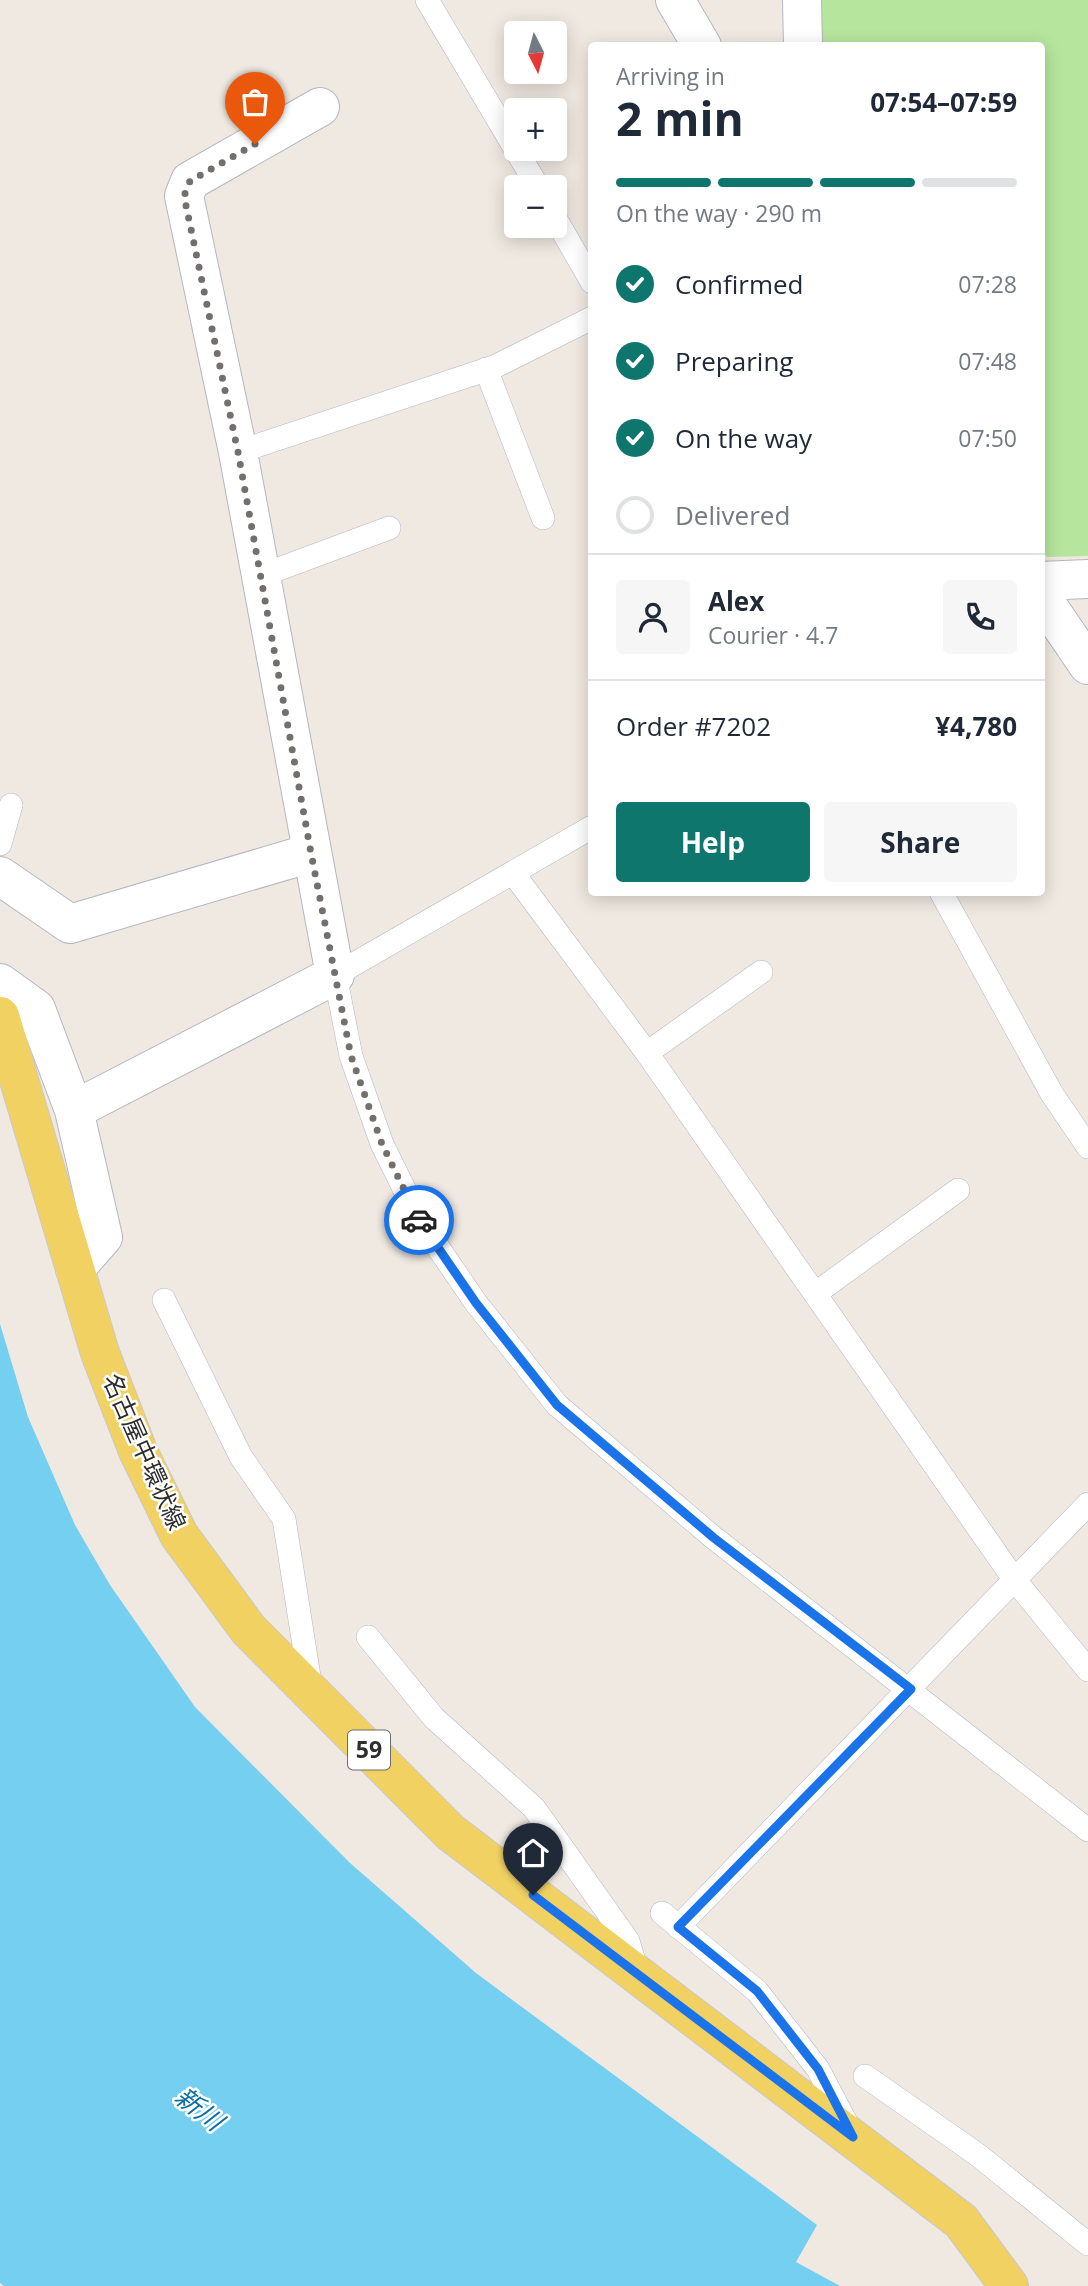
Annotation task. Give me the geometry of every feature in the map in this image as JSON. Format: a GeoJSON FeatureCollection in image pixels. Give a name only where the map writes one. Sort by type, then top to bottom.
{"type":"FeatureCollection","features":[{"type":"Feature","properties":{"kind":"main road","name":"名古屋中環状線"},"geometry":{"type":"LineString","coordinates":[[0,1016],[75,1269],[110,1378],[138,1451],[179,1535],[248,1629],[450,1832],[961,2221],[1009,2286]]}},
{"type":"Feature","properties":{"kind":"street"},"geometry":{"type":"LineString","coordinates":[[675,0],[700,42]]}},
{"type":"Feature","properties":{"kind":"street"},"geometry":{"type":"LineString","coordinates":[[802,0],[803,42]]}},
{"type":"Feature","properties":{"kind":"street"},"geometry":{"type":"LineString","coordinates":[[74,1110],[335,975],[238,452],[184,196],[190,181],[320,107]]}},
{"type":"Feature","properties":{"kind":"street"},"geometry":{"type":"LineString","coordinates":[[1045,581],[1088,579]]}},
{"type":"Feature","properties":{"kind":"street"},"geometry":{"type":"LineString","coordinates":[[1045,602],[1088,666]]}},
{"type":"Feature","properties":{"kind":"street"},"geometry":{"type":"LineString","coordinates":[[0,876],[70,924],[311,853]]}},
{"type":"Feature","properties":{"kind":"street"},"geometry":{"type":"LineString","coordinates":[[0,983],[36,1009],[74,1110],[103,1237],[75,1269]]}},
{"type":"Feature","properties":{"kind":"lane"},"geometry":{"type":"LineString","coordinates":[[427,0],[531,175]]}},
{"type":"Feature","properties":{"kind":"lane"},"geometry":{"type":"LineString","coordinates":[[567,238],[588,275]]}},
{"type":"Feature","properties":{"kind":"lane"},"geometry":{"type":"LineString","coordinates":[[238,452],[486,369],[588,320]]}},
{"type":"Feature","properties":{"kind":"lane"},"geometry":{"type":"LineString","coordinates":[[486,369],[543,518]]}},
{"type":"Feature","properties":{"kind":"lane"},"geometry":{"type":"LineString","coordinates":[[260,576],[389,528]]}},
{"type":"Feature","properties":{"kind":"lane"},"geometry":{"type":"LineString","coordinates":[[0,844],[11,805]]}},
{"type":"Feature","properties":{"kind":"lane"},"geometry":{"type":"LineString","coordinates":[[588,829],[335,975],[356,1069],[382,1144],[420,1221],[476,1303],[557,1405],[714,1538],[911,1689],[1050,1804],[1088,1830]]}},
{"type":"Feature","properties":{"kind":"lane"},"geometry":{"type":"LineString","coordinates":[[513,873],[647,1053],[1014,1579],[1088,1670]]}},
{"type":"Feature","properties":{"kind":"lane"},"geometry":{"type":"LineString","coordinates":[[943,896],[1052,1094],[1088,1147]]}},
{"type":"Feature","properties":{"kind":"lane"},"geometry":{"type":"LineString","coordinates":[[647,1053],[761,972]]}},
{"type":"Feature","properties":{"kind":"lane"},"geometry":{"type":"LineString","coordinates":[[816,1293],[958,1189]]}},
{"type":"Feature","properties":{"kind":"lane"},"geometry":{"type":"LineString","coordinates":[[164,1300],[241,1457],[284,1519],[312,1692]]}},
{"type":"Feature","properties":{"kind":"lane"},"geometry":{"type":"LineString","coordinates":[[853,2137],[818,2069],[757,1991],[670,1920],[911,1689],[1088,1504]]}},
{"type":"Feature","properties":{"kind":"lane"},"geometry":{"type":"LineString","coordinates":[[368,1637],[434,1718],[534,1808],[628,1941],[638,1974]]}},
{"type":"Feature","properties":{"kind":"lane"},"geometry":{"type":"LineString","coordinates":[[865,2076],[978,2154],[1088,2244]]}},
{"type":"Feature","properties":{"kind":"green space"},"geometry":{"type":"Polygon","coordinates":[[[818,0],[1088,0],[1088,556],[1045,555],[1045,42],[818,42],[818,0]]]}},
{"type":"Feature","properties":{"kind":"water","name":"新川"},"geometry":{"type":"Polygon","coordinates":[[[0,1324],[28,1417],[75,1525],[110,1585],[195,1707],[350,1863],[476,1973],[817,2225],[796,2262],[840,2286],[4,2286],[0,2283],[0,1324]]]}},
{"type":"Feature","properties":{"kind":"way so far"},"geometry":{"type":"LineString","coordinates":[[255,144],[190,181],[184,196],[238,452],[351,1056],[382,1144],[419,1220]]}},
{"type":"Feature","properties":{"kind":"route"},"geometry":{"type":"LineString","coordinates":[[419,1220],[476,1303],[557,1405],[714,1538],[911,1689],[678,1927],[757,1991],[818,2069],[853,2137],[533,1895]]}}]}
